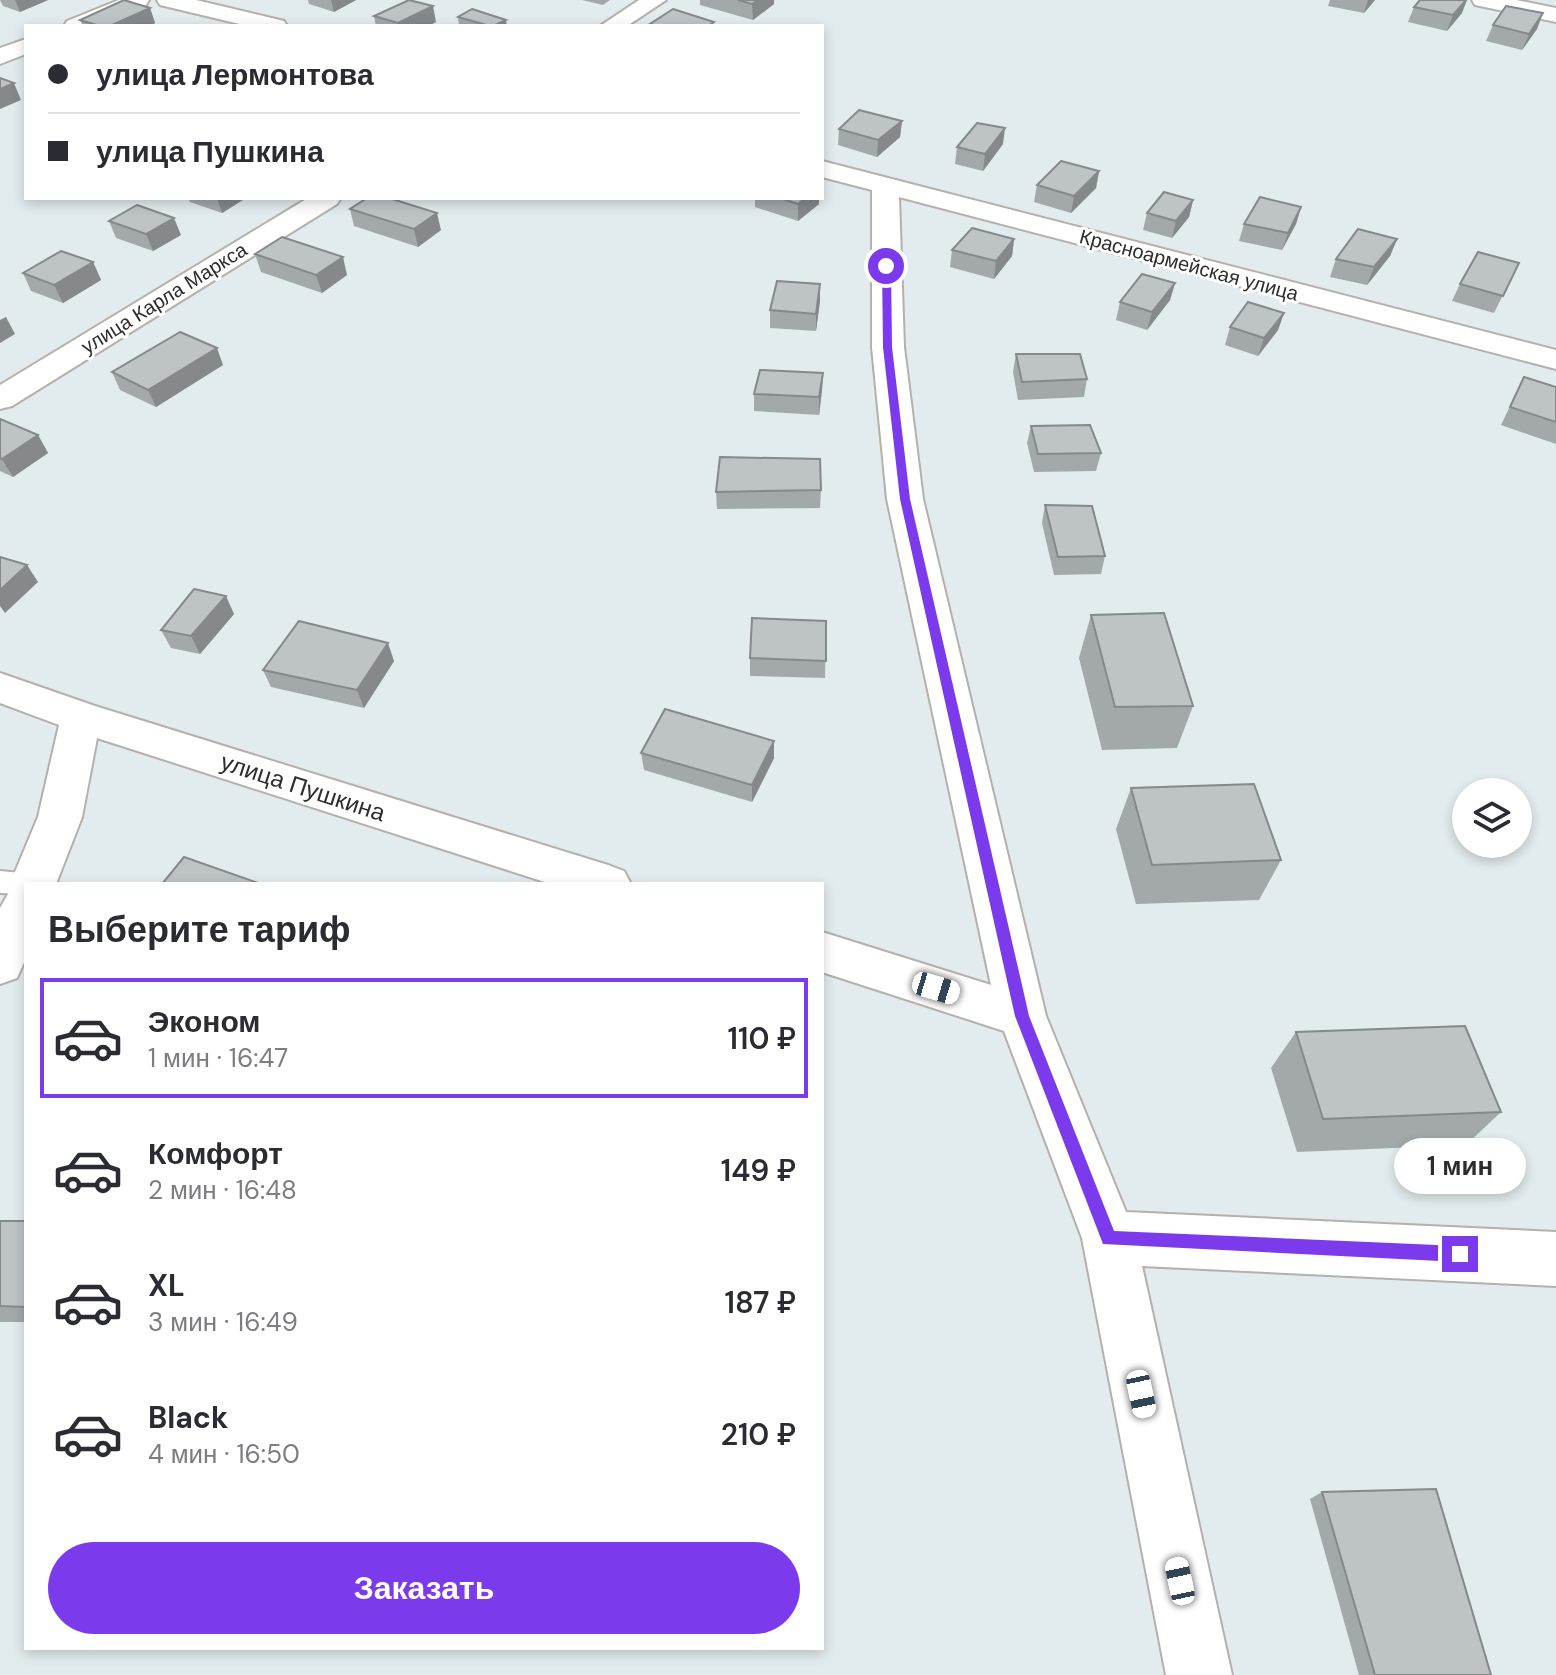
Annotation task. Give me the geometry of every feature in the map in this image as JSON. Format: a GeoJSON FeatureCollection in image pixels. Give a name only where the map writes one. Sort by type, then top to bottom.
{"type":"FeatureCollection","features":[{"type":"Feature","properties":{"kind":"street"},"geometry":{"type":"LineString","coordinates":[[80,24],[138,0]]}},
{"type":"Feature","properties":{"kind":"street"},"geometry":{"type":"LineString","coordinates":[[168,0],[268,24]]}},
{"type":"Feature","properties":{"kind":"street"},"geometry":{"type":"LineString","coordinates":[[614,24],[655,0]]}},
{"type":"Feature","properties":{"kind":"street"},"geometry":{"type":"LineString","coordinates":[[1483,0],[1556,15]]}},
{"type":"Feature","properties":{"kind":"street"},"geometry":{"type":"LineString","coordinates":[[0,57],[24,47]]}},
{"type":"Feature","properties":{"kind":"street","name":"Красноармейская улица"},"geometry":{"type":"LineString","coordinates":[[824,170],[1556,360]]}},
{"type":"Feature","properties":{"kind":"street"},"geometry":{"type":"LineString","coordinates":[[885,186],[888,347],[905,499],[1022,1016],[1109,1238],[1199,1675]]}},
{"type":"Feature","properties":{"kind":"street","name":"улица Карла Маркса"},"geometry":{"type":"LineString","coordinates":[[0,399],[324,200]]}},
{"type":"Feature","properties":{"kind":"street","name":"улица Пушкина"},"geometry":{"type":"LineString","coordinates":[[0,688],[81,717],[602,882]]}},
{"type":"Feature","properties":{"kind":"street"},"geometry":{"type":"LineString","coordinates":[[26,882],[60,817],[81,717]]}},
{"type":"Feature","properties":{"kind":"street"},"geometry":{"type":"LineString","coordinates":[[0,964],[23,887]]}},
{"type":"Feature","properties":{"kind":"street"},"geometry":{"type":"LineString","coordinates":[[824,953],[1022,1016]]}},
{"type":"Feature","properties":{"kind":"street"},"geometry":{"type":"LineString","coordinates":[[1109,1238],[1556,1259]]}},
{"type":"Feature","properties":{"kind":"building"},"geometry":{"type":"Polygon","coordinates":[[[124,0],[150,8],[114,24],[93,24],[80,20],[124,0]]]}},
{"type":"Feature","properties":{"kind":"building"},"geometry":{"type":"Polygon","coordinates":[[[409,0],[433,6],[398,23],[374,16],[409,0]]]}},
{"type":"Feature","properties":{"kind":"building"},"geometry":{"type":"Polygon","coordinates":[[[1420,0],[1466,0],[1453,15],[1414,7],[1420,0]]]}},
{"type":"Feature","properties":{"kind":"building"},"geometry":{"type":"Polygon","coordinates":[[[1506,6],[1543,13],[1529,34],[1493,25],[1506,6]]]}},
{"type":"Feature","properties":{"kind":"building"},"geometry":{"type":"Polygon","coordinates":[[[472,9],[506,20],[497,24],[483,24],[458,17],[472,9]]]}},
{"type":"Feature","properties":{"kind":"building"},"geometry":{"type":"Polygon","coordinates":[[[673,9],[714,22],[711,24],[650,24],[673,9]]]}},
{"type":"Feature","properties":{"kind":"building"},"geometry":{"type":"Polygon","coordinates":[[[0,78],[14,83],[0,89],[0,78]]]}},
{"type":"Feature","properties":{"kind":"building"},"geometry":{"type":"Polygon","coordinates":[[[859,110],[902,121],[878,140],[839,129],[859,110]]]}},
{"type":"Feature","properties":{"kind":"building"},"geometry":{"type":"Polygon","coordinates":[[[977,123],[1005,128],[985,154],[957,147],[977,123]]]}},
{"type":"Feature","properties":{"kind":"building"},"geometry":{"type":"Polygon","coordinates":[[[1061,161],[1099,171],[1074,196],[1037,185],[1061,161]]]}},
{"type":"Feature","properties":{"kind":"building"},"geometry":{"type":"Polygon","coordinates":[[[1164,192],[1193,200],[1176,221],[1147,213],[1164,192]]]}},
{"type":"Feature","properties":{"kind":"building"},"geometry":{"type":"Polygon","coordinates":[[[1260,197],[1301,207],[1288,233],[1244,224],[1260,197]]]}},
{"type":"Feature","properties":{"kind":"building"},"geometry":{"type":"Polygon","coordinates":[[[364,200],[395,200],[437,213],[414,229],[350,209],[364,200]]]}},
{"type":"Feature","properties":{"kind":"building"},"geometry":{"type":"Polygon","coordinates":[[[137,205],[174,218],[146,234],[109,221],[137,205]]]}},
{"type":"Feature","properties":{"kind":"building"},"geometry":{"type":"Polygon","coordinates":[[[972,228],[1014,239],[996,261],[952,250],[972,228]]]}},
{"type":"Feature","properties":{"kind":"building"},"geometry":{"type":"Polygon","coordinates":[[[1358,229],[1397,239],[1374,267],[1336,259],[1358,229]]]}},
{"type":"Feature","properties":{"kind":"building"},"geometry":{"type":"Polygon","coordinates":[[[282,237],[343,257],[316,275],[255,254],[282,237]]]}},
{"type":"Feature","properties":{"kind":"building"},"geometry":{"type":"Polygon","coordinates":[[[61,251],[93,262],[54,285],[23,273],[61,251]]]}},
{"type":"Feature","properties":{"kind":"building"},"geometry":{"type":"Polygon","coordinates":[[[1478,252],[1519,263],[1503,296],[1460,284],[1478,252]]]}},
{"type":"Feature","properties":{"kind":"building"},"geometry":{"type":"Polygon","coordinates":[[[1142,274],[1175,283],[1152,312],[1120,302],[1142,274]]]}},
{"type":"Feature","properties":{"kind":"building"},"geometry":{"type":"Polygon","coordinates":[[[777,281],[820,284],[816,314],[770,310],[777,281]]]}},
{"type":"Feature","properties":{"kind":"building"},"geometry":{"type":"Polygon","coordinates":[[[1248,302],[1284,313],[1264,338],[1230,327],[1248,302]]]}},
{"type":"Feature","properties":{"kind":"building"},"geometry":{"type":"Polygon","coordinates":[[[180,332],[217,348],[148,390],[112,372],[180,332]]]}},
{"type":"Feature","properties":{"kind":"building"},"geometry":{"type":"Polygon","coordinates":[[[1016,354],[1080,354],[1087,379],[1022,382],[1016,354]]]}},
{"type":"Feature","properties":{"kind":"building"},"geometry":{"type":"Polygon","coordinates":[[[760,370],[823,373],[819,397],[754,394],[760,370]]]}},
{"type":"Feature","properties":{"kind":"building"},"geometry":{"type":"Polygon","coordinates":[[[1524,377],[1556,387],[1556,422],[1510,407],[1524,377]]]}},
{"type":"Feature","properties":{"kind":"building"},"geometry":{"type":"Polygon","coordinates":[[[0,419],[38,435],[2,459],[0,419]]]}},
{"type":"Feature","properties":{"kind":"building"},"geometry":{"type":"Polygon","coordinates":[[[1090,425],[1101,453],[1038,454],[1031,426],[1090,425]]]}},
{"type":"Feature","properties":{"kind":"building"},"geometry":{"type":"Polygon","coordinates":[[[720,457],[820,459],[821,490],[716,492],[720,457]]]}},
{"type":"Feature","properties":{"kind":"building"},"geometry":{"type":"Polygon","coordinates":[[[1045,505],[1092,506],[1105,556],[1058,557],[1045,505]]]}},
{"type":"Feature","properties":{"kind":"building"},"geometry":{"type":"Polygon","coordinates":[[[0,557],[27,565],[0,590],[0,557]]]}},
{"type":"Feature","properties":{"kind":"building"},"geometry":{"type":"Polygon","coordinates":[[[194,589],[226,596],[191,636],[161,630],[194,589]]]}},
{"type":"Feature","properties":{"kind":"building"},"geometry":{"type":"Polygon","coordinates":[[[1164,613],[1193,706],[1115,707],[1091,615],[1164,613]]]}},
{"type":"Feature","properties":{"kind":"building"},"geometry":{"type":"Polygon","coordinates":[[[752,618],[826,621],[826,661],[750,658],[752,618]]]}},
{"type":"Feature","properties":{"kind":"building"},"geometry":{"type":"Polygon","coordinates":[[[299,621],[388,643],[357,690],[263,670],[299,621]]]}},
{"type":"Feature","properties":{"kind":"building"},"geometry":{"type":"Polygon","coordinates":[[[665,709],[774,741],[752,785],[641,753],[665,709]]]}},
{"type":"Feature","properties":{"kind":"building"},"geometry":{"type":"Polygon","coordinates":[[[1254,784],[1281,860],[1152,865],[1131,788],[1254,784]]]}},
{"type":"Feature","properties":{"kind":"building"},"geometry":{"type":"Polygon","coordinates":[[[184,857],[255,882],[164,882],[184,857]]]}},
{"type":"Feature","properties":{"kind":"building"},"geometry":{"type":"Polygon","coordinates":[[[1465,1026],[1501,1112],[1323,1119],[1296,1032],[1465,1026]]]}},
{"type":"Feature","properties":{"kind":"building"},"geometry":{"type":"Polygon","coordinates":[[[0,1221],[24,1221],[24,1307],[0,1306],[0,1221]]]}},
{"type":"Feature","properties":{"kind":"building"},"geometry":{"type":"Polygon","coordinates":[[[1436,1489],[1491,1675],[1375,1675],[1322,1492],[1436,1489]]]}},
{"type":"Feature","properties":{"kind":"route"},"geometry":{"type":"LineString","coordinates":[[886,266],[888,347],[905,499],[1022,1016],[1109,1238],[1460,1254]]}}]}
